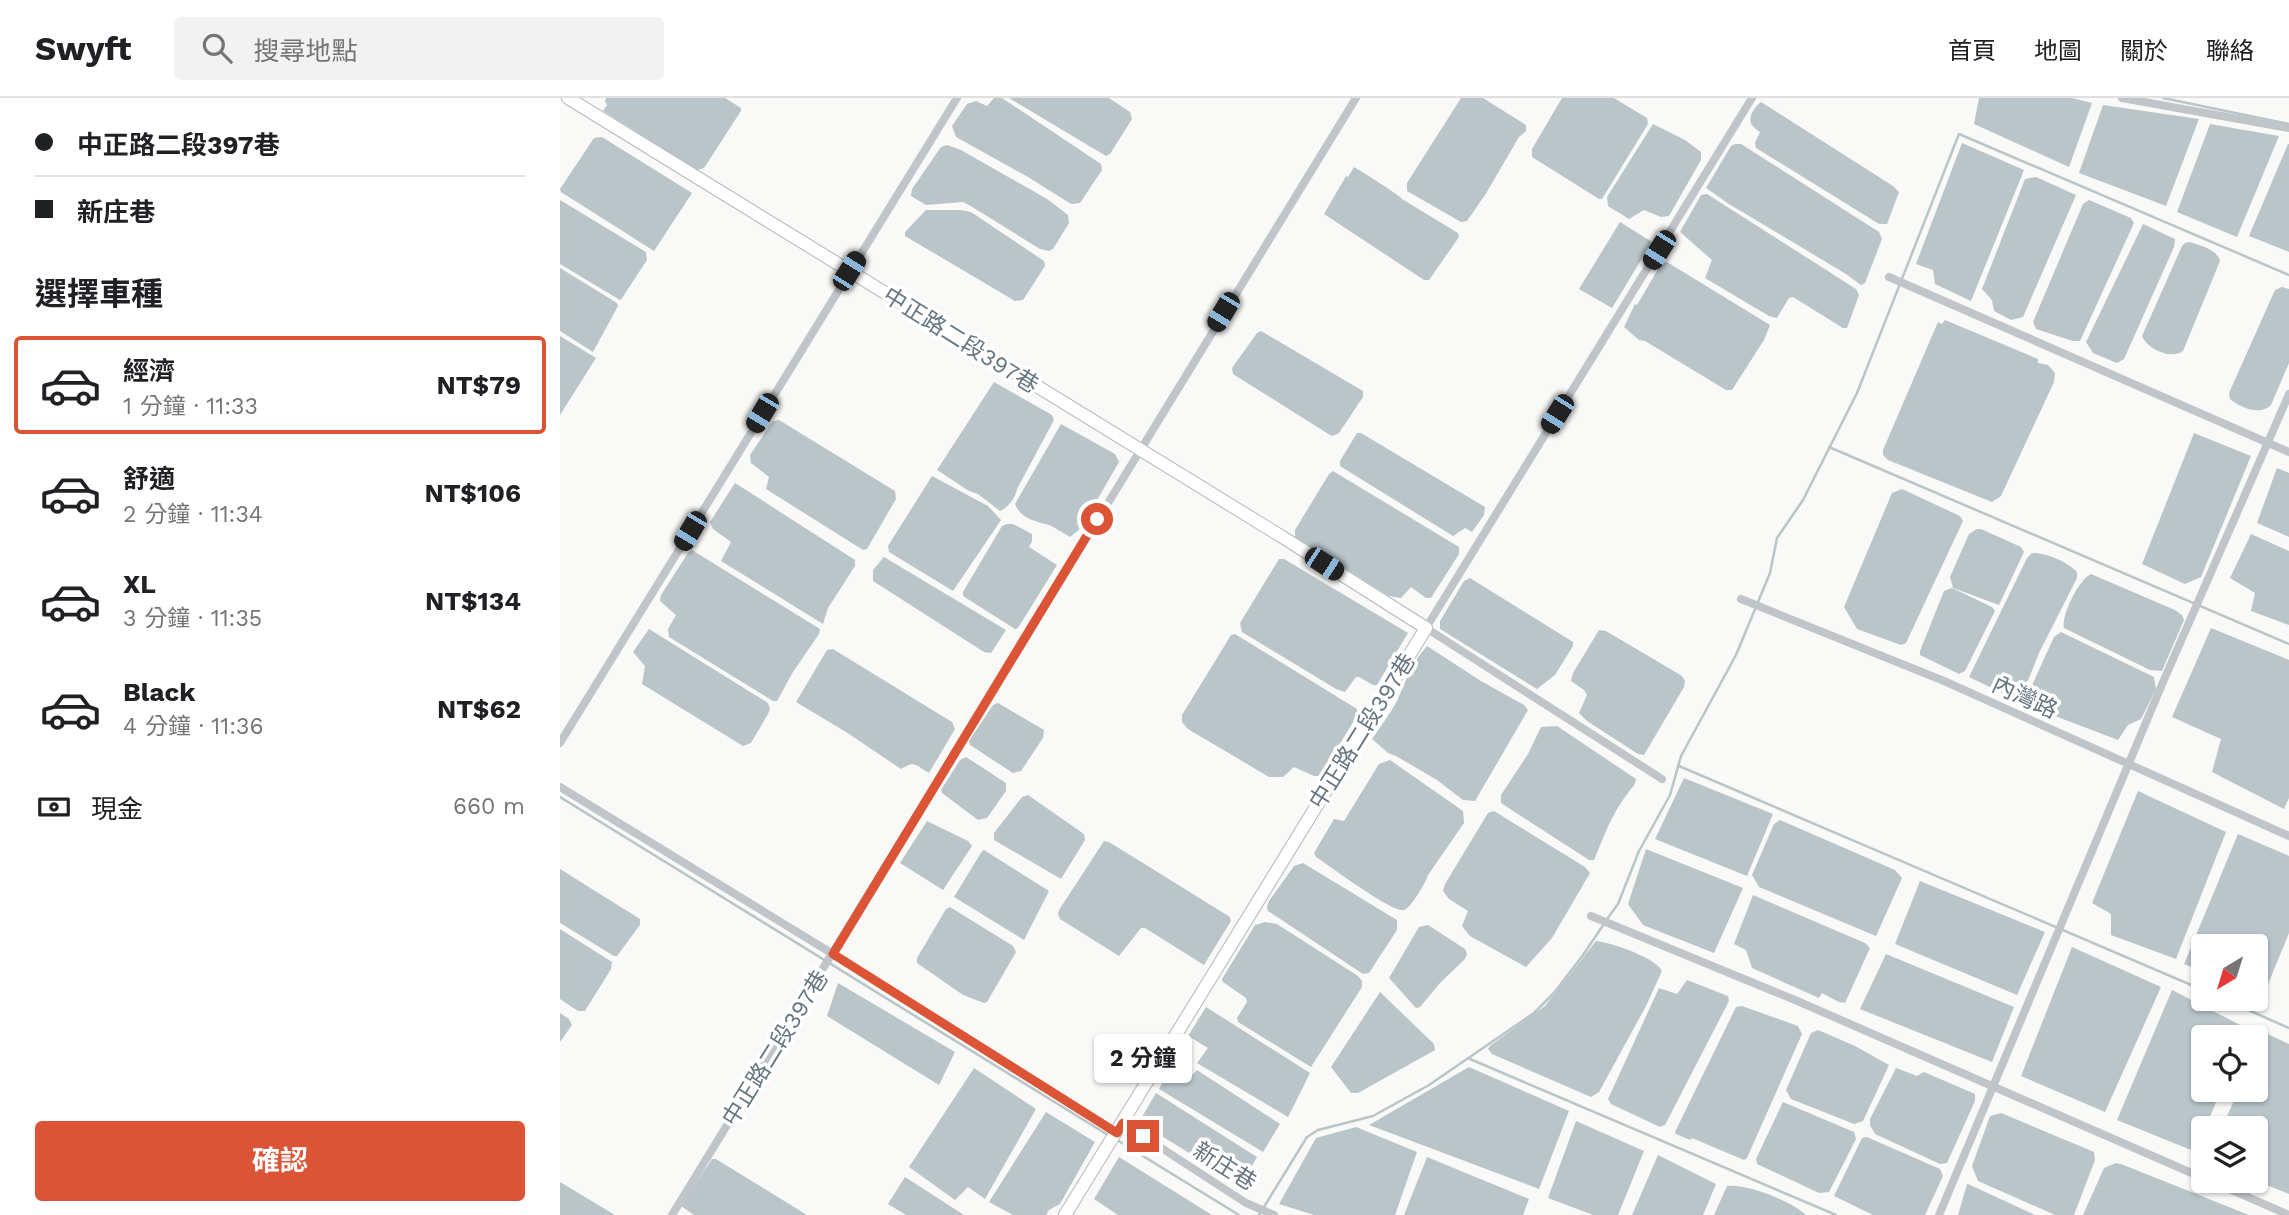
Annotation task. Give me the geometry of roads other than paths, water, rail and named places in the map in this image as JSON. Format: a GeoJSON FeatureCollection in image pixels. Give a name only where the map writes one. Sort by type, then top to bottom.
{"type":"FeatureCollection","features":[{"type":"Feature","properties":{"kind":"street","name":"中正路二段397巷"},"geometry":{"type":"LineString","coordinates":[[568,98],[1426,628],[1065,1215]]}},
{"type":"Feature","properties":{"kind":"street"},"geometry":{"type":"LineString","coordinates":[[560,743],[957,98]]}},
{"type":"Feature","properties":{"kind":"street","name":"中正路二段397巷"},"geometry":{"type":"LineString","coordinates":[[672,1215],[1356,98]]}},
{"type":"Feature","properties":{"kind":"street"},"geometry":{"type":"LineString","coordinates":[[1662,779],[1426,628],[1752,98]]}},
{"type":"Feature","properties":{"kind":"street"},"geometry":{"type":"LineString","coordinates":[[2122,98],[2289,128]]}},
{"type":"Feature","properties":{"kind":"street"},"geometry":{"type":"LineString","coordinates":[[1889,277],[2289,452]]}},
{"type":"Feature","properties":{"kind":"street"},"geometry":{"type":"LineString","coordinates":[[1939,1215],[2128,765],[2289,394]]}},
{"type":"Feature","properties":{"kind":"street","name":"內灣路"},"geometry":{"type":"LineString","coordinates":[[1741,599],[1944,681],[2289,836]]}},
{"type":"Feature","properties":{"kind":"street","name":"新庄巷"},"geometry":{"type":"LineString","coordinates":[[560,787],[1120,1128],[1246,1203],[1274,1215]]}},
{"type":"Feature","properties":{"kind":"street"},"geometry":{"type":"LineString","coordinates":[[1591,916],[1795,1000],[2191,1173]]}},
{"type":"Feature","properties":{"kind":"street"},"geometry":{"type":"LineString","coordinates":[[2239,1193],[2289,1215]]}},
{"type":"Feature","properties":{"kind":"waterway"},"geometry":{"type":"LineString","coordinates":[[2163,98],[2289,124]]}},
{"type":"Feature","properties":{"kind":"waterway"},"geometry":{"type":"LineString","coordinates":[[1607,919],[1618,904],[1639,851],[1670,795],[1681,756],[1736,655],[1770,573],[1777,538],[1803,500],[1857,393],[1959,134],[2289,275]]}},
{"type":"Feature","properties":{"kind":"waterway"},"geometry":{"type":"LineString","coordinates":[[1829,447],[2289,644]]}},
{"type":"Feature","properties":{"kind":"waterway"},"geometry":{"type":"LineString","coordinates":[[1679,766],[2191,985]]}},
{"type":"Feature","properties":{"kind":"waterway"},"geometry":{"type":"LineString","coordinates":[[560,797],[1108,1135]]}},
{"type":"Feature","properties":{"kind":"waterway"},"geometry":{"type":"LineString","coordinates":[[1259,1215],[1307,1137],[1318,1130],[1373,1116],[1429,1085],[1534,1013],[1554,993],[1604,924]]}},
{"type":"Feature","properties":{"kind":"waterway"},"geometry":{"type":"LineString","coordinates":[[2253,1012],[2289,1028]]}},
{"type":"Feature","properties":{"kind":"waterway"},"geometry":{"type":"LineString","coordinates":[[1470,1059],[1836,1215]]}},
{"type":"Feature","properties":{"kind":"waterway"},"geometry":{"type":"LineString","coordinates":[[1117,1140],[1239,1215]]}}]}
